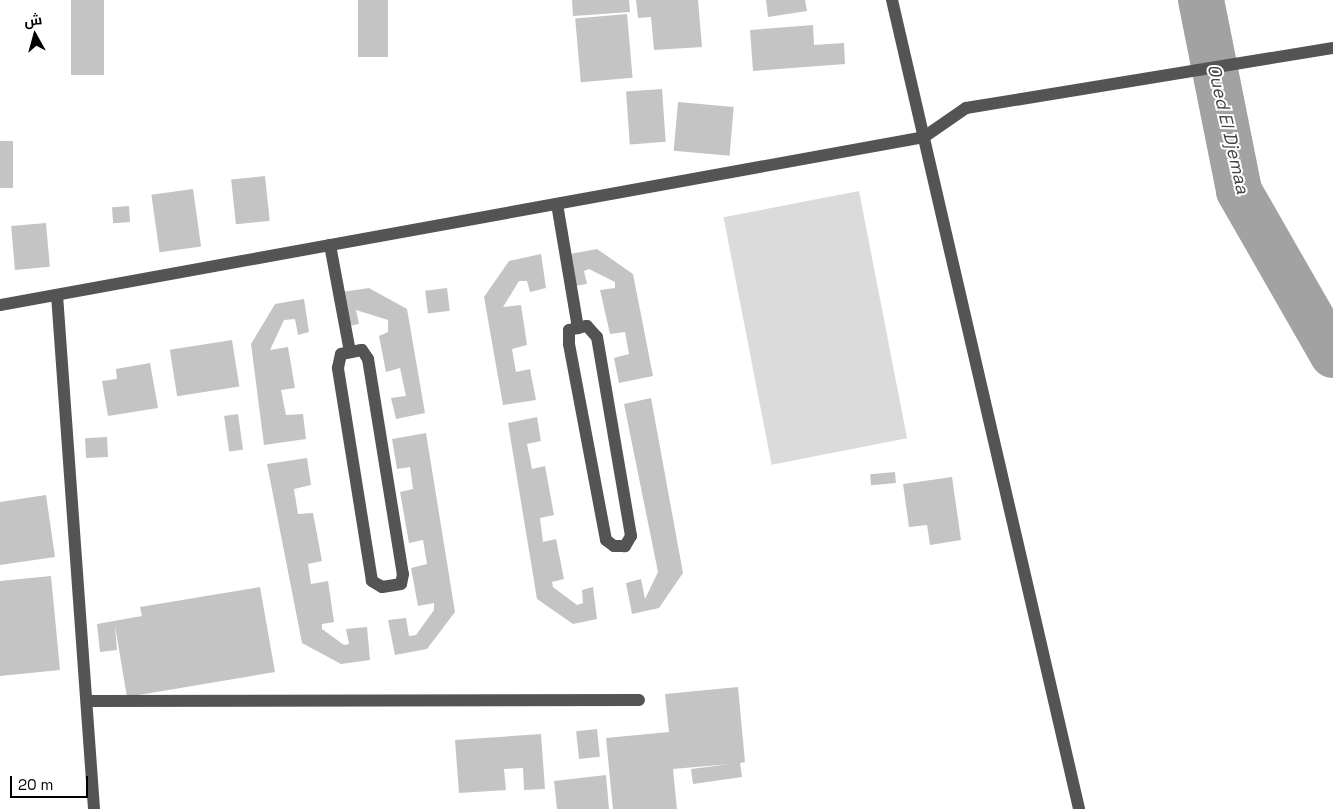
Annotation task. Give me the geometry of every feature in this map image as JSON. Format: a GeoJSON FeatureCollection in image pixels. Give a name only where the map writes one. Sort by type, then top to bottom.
{"type":"FeatureCollection","features":[{"type":"Feature","properties":{"kind":"street"},"geometry":{"type":"LineString","coordinates":[[892,0],[1079,809]]}},
{"type":"Feature","properties":{"kind":"street"},"geometry":{"type":"LineString","coordinates":[[0,305],[924,137],[966,108],[1333,48]]}},
{"type":"Feature","properties":{"kind":"street"},"geometry":{"type":"LineString","coordinates":[[557,204],[578,328]]}},
{"type":"Feature","properties":{"kind":"street"},"geometry":{"type":"LineString","coordinates":[[330,245],[350,352]]}},
{"type":"Feature","properties":{"kind":"street"},"geometry":{"type":"LineString","coordinates":[[57,295],[88,702],[94,809]]}},
{"type":"Feature","properties":{"kind":"street"},"geometry":{"type":"LineString","coordinates":[[587,326],[597,337],[631,536],[626,546],[614,546],[606,540],[569,344],[569,330],[578,328],[587,326]]}},
{"type":"Feature","properties":{"kind":"street"},"geometry":{"type":"LineString","coordinates":[[362,350],[368,359],[403,574],[401,584],[382,587],[372,581],[338,368],[341,354],[350,352],[362,350]]}},
{"type":"Feature","properties":{"kind":"street"},"geometry":{"type":"LineString","coordinates":[[88,702],[639,700]]}},
{"type":"Feature","properties":{"kind":"shaded area"},"geometry":{"type":"Polygon","coordinates":[[[859,191],[907,438],[772,465],[724,217],[859,191]]]}},
{"type":"Feature","properties":{"kind":"building"},"geometry":{"type":"Polygon","coordinates":[[[71,0],[104,0],[104,75],[71,75],[71,0]]]}},
{"type":"Feature","properties":{"kind":"building"},"geometry":{"type":"Polygon","coordinates":[[[358,0],[388,0],[388,57],[358,57],[358,0]]]}},
{"type":"Feature","properties":{"kind":"building"},"geometry":{"type":"Polygon","coordinates":[[[572,0],[629,0],[630,12],[573,16],[572,0]]]}},
{"type":"Feature","properties":{"kind":"building"},"geometry":{"type":"Polygon","coordinates":[[[636,0],[698,0],[702,47],[654,50],[651,17],[638,18],[636,0]]]}},
{"type":"Feature","properties":{"kind":"building"},"geometry":{"type":"Polygon","coordinates":[[[766,0],[805,0],[807,11],[768,17],[766,0]]]}},
{"type":"Feature","properties":{"kind":"building"},"geometry":{"type":"Polygon","coordinates":[[[627,14],[633,78],[581,82],[575,19],[627,14]]]}},
{"type":"Feature","properties":{"kind":"building"},"geometry":{"type":"Polygon","coordinates":[[[813,25],[814,45],[844,43],[845,64],[753,71],[750,30],[813,25]]]}},
{"type":"Feature","properties":{"kind":"building"},"geometry":{"type":"Polygon","coordinates":[[[662,89],[666,142],[630,144],[626,92],[662,89]]]}},
{"type":"Feature","properties":{"kind":"building"},"geometry":{"type":"Polygon","coordinates":[[[678,102],[734,107],[730,156],[674,151],[678,102]]]}},
{"type":"Feature","properties":{"kind":"building"},"geometry":{"type":"Polygon","coordinates":[[[0,141],[13,141],[13,188],[0,188],[0,141]]]}},
{"type":"Feature","properties":{"kind":"building"},"geometry":{"type":"Polygon","coordinates":[[[265,176],[270,221],[236,224],[231,180],[265,176]]]}},
{"type":"Feature","properties":{"kind":"building"},"geometry":{"type":"Polygon","coordinates":[[[193,189],[201,246],[159,252],[151,195],[193,189]]]}},
{"type":"Feature","properties":{"kind":"building"},"geometry":{"type":"Polygon","coordinates":[[[129,206],[130,222],[113,223],[112,207],[129,206]]]}},
{"type":"Feature","properties":{"kind":"building"},"geometry":{"type":"Polygon","coordinates":[[[46,223],[50,267],[15,270],[11,226],[46,223]]]}},
{"type":"Feature","properties":{"kind":"building"},"geometry":{"type":"Polygon","coordinates":[[[597,249],[633,274],[653,376],[619,383],[614,358],[629,354],[625,332],[610,334],[600,290],[615,288],[615,282],[589,269],[584,271],[587,284],[574,286],[570,254],[597,249]]]}},
{"type":"Feature","properties":{"kind":"building"},"geometry":{"type":"Polygon","coordinates":[[[541,254],[546,288],[530,292],[527,281],[519,281],[503,307],[521,305],[527,345],[512,349],[516,372],[530,369],[536,400],[503,405],[484,297],[509,261],[541,254]]]}},
{"type":"Feature","properties":{"kind":"building"},"geometry":{"type":"Polygon","coordinates":[[[369,288],[407,309],[425,413],[396,419],[391,398],[406,396],[400,368],[386,372],[379,336],[388,332],[388,320],[356,310],[359,324],[348,326],[342,292],[369,288]]]}},
{"type":"Feature","properties":{"kind":"building"},"geometry":{"type":"Polygon","coordinates":[[[447,288],[450,311],[428,314],[425,291],[447,288]]]}},
{"type":"Feature","properties":{"kind":"building"},"geometry":{"type":"Polygon","coordinates":[[[304,299],[309,332],[298,335],[295,319],[284,320],[270,350],[288,347],[295,388],[281,390],[286,415],[303,414],[306,439],[264,445],[251,344],[275,304],[304,299]]]}},
{"type":"Feature","properties":{"kind":"building"},"geometry":{"type":"Polygon","coordinates":[[[232,340],[239,386],[177,396],[170,350],[232,340]]]}},
{"type":"Feature","properties":{"kind":"building"},"geometry":{"type":"Polygon","coordinates":[[[150,363],[158,408],[108,416],[102,381],[117,379],[116,369],[150,363]]]}},
{"type":"Feature","properties":{"kind":"building"},"geometry":{"type":"Polygon","coordinates":[[[651,398],[683,573],[659,608],[632,614],[626,583],[641,579],[645,599],[658,572],[624,404],[651,398]]]}},
{"type":"Feature","properties":{"kind":"building"},"geometry":{"type":"Polygon","coordinates":[[[238,414],[243,450],[229,452],[224,416],[238,414]]]}},
{"type":"Feature","properties":{"kind":"building"},"geometry":{"type":"Polygon","coordinates":[[[537,417],[541,441],[527,444],[532,469],[545,466],[554,515],[540,518],[543,542],[556,539],[564,579],[552,582],[553,587],[577,605],[583,603],[582,590],[593,587],[597,619],[573,624],[537,599],[508,423],[537,417]]]}},
{"type":"Feature","properties":{"kind":"building"},"geometry":{"type":"Polygon","coordinates":[[[426,433],[455,612],[427,649],[395,655],[388,620],[406,618],[409,636],[416,635],[434,610],[434,603],[418,606],[411,568],[427,564],[423,540],[409,543],[400,492],[413,489],[410,467],[397,469],[392,439],[426,433]]]}},
{"type":"Feature","properties":{"kind":"building"},"geometry":{"type":"Polygon","coordinates":[[[107,437],[108,457],[86,458],[85,438],[107,437]]]}},
{"type":"Feature","properties":{"kind":"building"},"geometry":{"type":"Polygon","coordinates":[[[307,458],[311,485],[294,489],[298,514],[313,513],[322,561],[308,564],[311,584],[328,581],[334,622],[322,624],[322,629],[344,645],[349,644],[346,629],[367,627],[370,660],[341,664],[302,643],[267,464],[307,458]]]}},
{"type":"Feature","properties":{"kind":"building"},"geometry":{"type":"Polygon","coordinates":[[[895,472],[896,483],[871,485],[870,474],[895,472]]]}},
{"type":"Feature","properties":{"kind":"building"},"geometry":{"type":"Polygon","coordinates":[[[952,477],[961,540],[930,545],[927,525],[909,527],[903,484],[952,477]]]}},
{"type":"Feature","properties":{"kind":"building"},"geometry":{"type":"Polygon","coordinates":[[[46,495],[55,557],[0,565],[0,502],[46,495]]]}},
{"type":"Feature","properties":{"kind":"building"},"geometry":{"type":"Polygon","coordinates":[[[51,576],[60,670],[0,676],[0,581],[51,576]]]}},
{"type":"Feature","properties":{"kind":"building"},"geometry":{"type":"Polygon","coordinates":[[[260,587],[275,672],[127,697],[115,626],[117,650],[100,652],[97,624],[142,616],[140,607],[260,587]]]}},
{"type":"Feature","properties":{"kind":"building"},"geometry":{"type":"Polygon","coordinates":[[[738,687],[745,762],[740,763],[742,777],[693,784],[691,769],[730,764],[673,769],[677,809],[613,809],[606,738],[669,732],[665,694],[738,687]]]}},
{"type":"Feature","properties":{"kind":"building"},"geometry":{"type":"Polygon","coordinates":[[[597,729],[600,757],[579,759],[576,731],[597,729]]]}},
{"type":"Feature","properties":{"kind":"building"},"geometry":{"type":"Polygon","coordinates":[[[541,734],[545,789],[524,790],[523,768],[504,769],[506,790],[459,793],[455,740],[541,734]]]}},
{"type":"Feature","properties":{"kind":"building"},"geometry":{"type":"Polygon","coordinates":[[[606,775],[609,809],[557,809],[554,781],[606,775]]]}},
{"type":"Feature","properties":{"kind":"waterway","name":"Oued El Djemaa"},"geometry":{"type":"LineString","coordinates":[[1201,0],[1239,191],[1333,355]]}}]}
